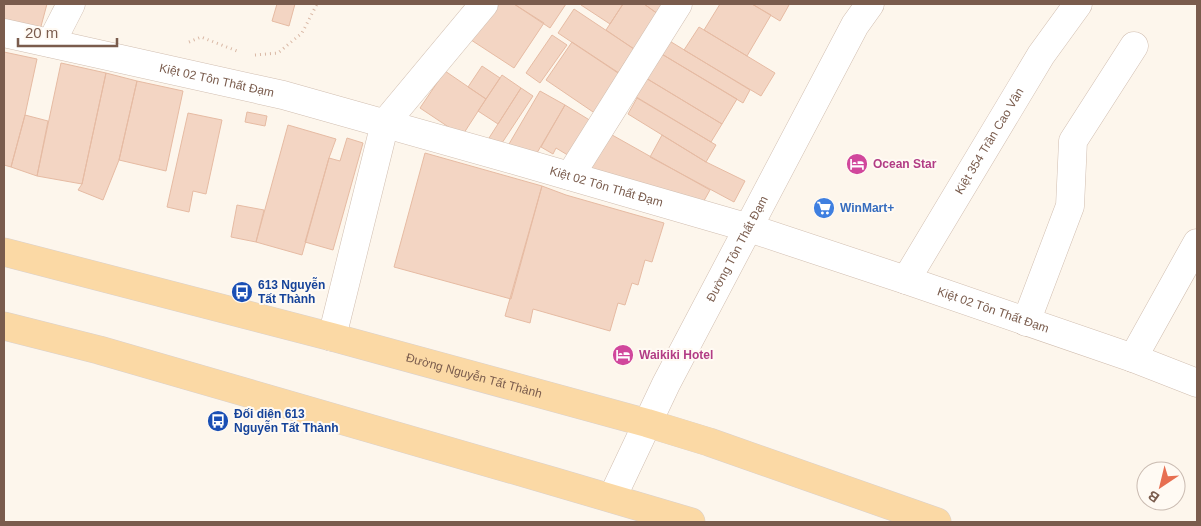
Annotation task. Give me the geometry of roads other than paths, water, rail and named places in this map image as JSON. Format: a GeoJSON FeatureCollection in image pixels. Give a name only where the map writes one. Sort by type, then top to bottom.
{"type":"FeatureCollection","features":[{"type":"Feature","properties":{"kind":"main road","name":"Đường Nguyễn Tất Thành"},"geometry":{"type":"LineString","coordinates":[[4,252],[332,337],[647,423],[709,442],[937,522]]}},
{"type":"Feature","properties":{"kind":"main road"},"geometry":{"type":"LineString","coordinates":[[4,326],[99,350],[691,522]]}},
{"type":"Feature","properties":{"kind":"street"},"geometry":{"type":"LineString","coordinates":[[51,43],[72,4]]}},
{"type":"Feature","properties":{"kind":"street"},"geometry":{"type":"LineString","coordinates":[[332,337],[384,123],[484,4]]}},
{"type":"Feature","properties":{"kind":"street"},"geometry":{"type":"LineString","coordinates":[[570,176],[678,4]]}},
{"type":"Feature","properties":{"kind":"street","name":"Đường Tôn Thất Đạm"},"geometry":{"type":"LineString","coordinates":[[612,498],[647,423],[855,25],[870,4]]}},
{"type":"Feature","properties":{"kind":"street","name":"Kiệt 354 Trần Cao Vân"},"geometry":{"type":"LineString","coordinates":[[906,280],[1041,55],[1078,4]]}},
{"type":"Feature","properties":{"kind":"street","name":"Kiệt 02 Tôn Thất Đạm"},"geometry":{"type":"LineString","coordinates":[[4,33],[284,95],[749,228],[1133,358],[1197,383]]}},
{"type":"Feature","properties":{"kind":"street"},"geometry":{"type":"LineString","coordinates":[[1026,322],[1070,206],[1073,141],[1134,46]]}},
{"type":"Feature","properties":{"kind":"street"},"geometry":{"type":"LineString","coordinates":[[1133,358],[1197,243]]}},
{"type":"Feature","properties":{"kind":"place","name":"Ocean Star"},"geometry":{"type":"Point","coordinates":[857,164]}},
{"type":"Feature","properties":{"kind":"place","name":"WinMart+"},"geometry":{"type":"Point","coordinates":[824,208]}},
{"type":"Feature","properties":{"kind":"place","name":"613 Nguyễn Tất Thành"},"geometry":{"type":"Point","coordinates":[242,292]}},
{"type":"Feature","properties":{"kind":"place","name":"Waikiki Hotel"},"geometry":{"type":"Point","coordinates":[623,355]}},
{"type":"Feature","properties":{"kind":"place","name":"Đối diện 613 Nguyễn Tất Thành"},"geometry":{"type":"Point","coordinates":[218,421]}}]}
